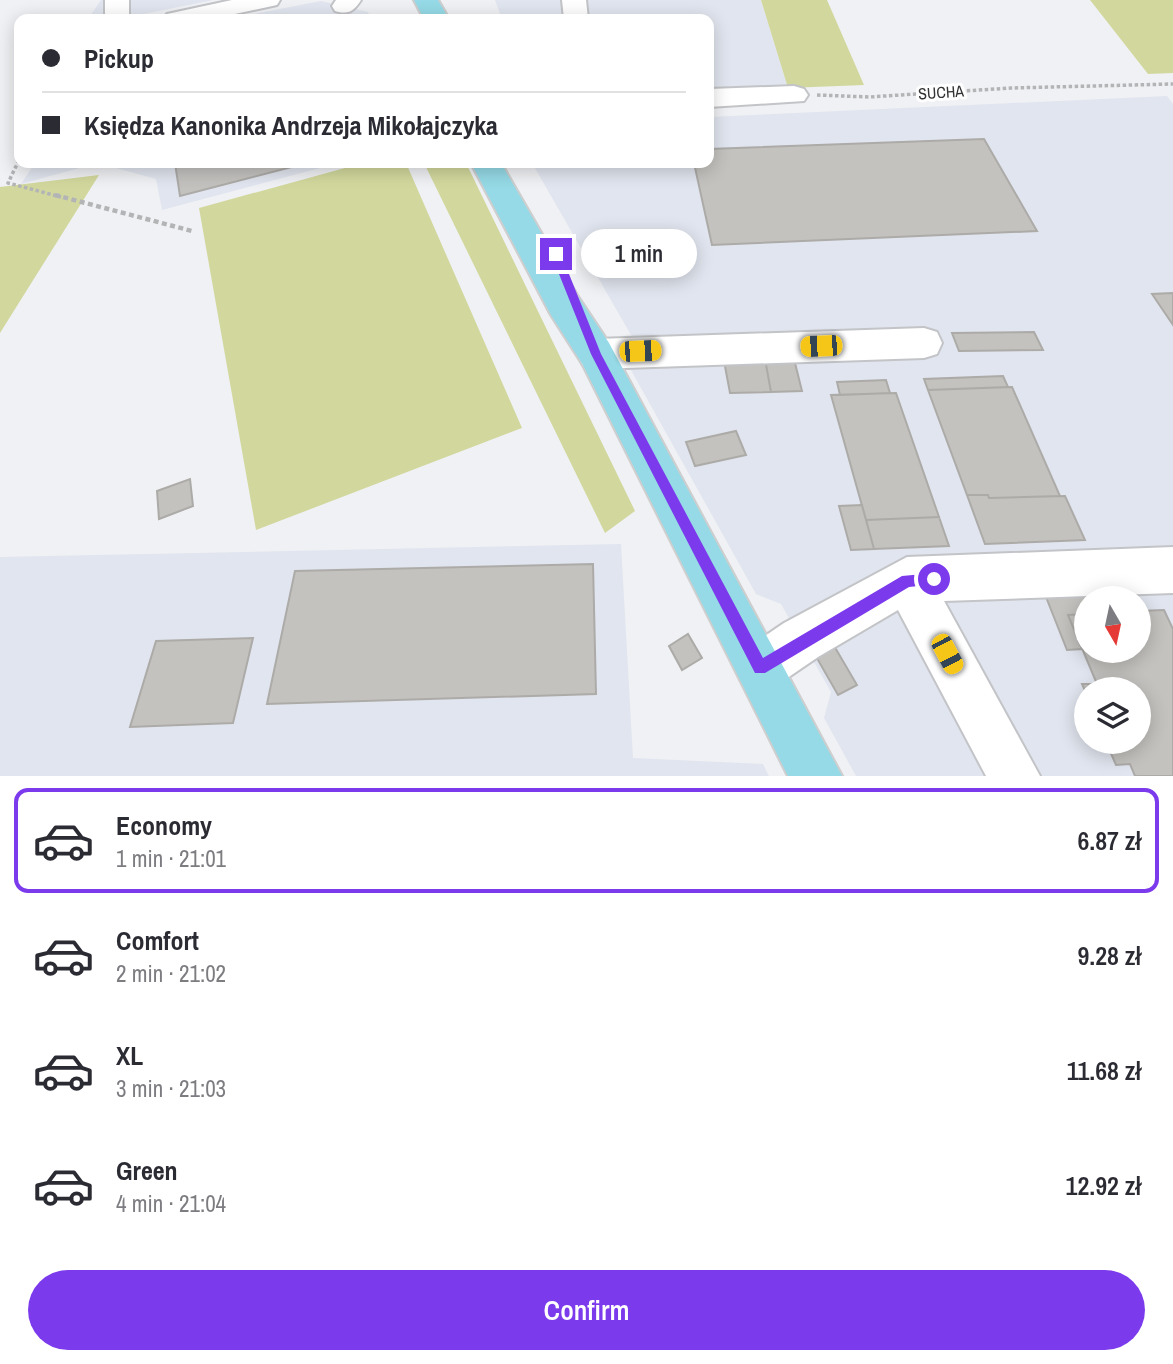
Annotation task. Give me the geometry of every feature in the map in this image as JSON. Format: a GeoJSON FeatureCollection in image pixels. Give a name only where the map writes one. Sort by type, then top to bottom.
{"type":"FeatureCollection","features":[{"type":"Feature","properties":{"kind":"main road"},"geometry":{"type":"LineString","coordinates":[[488,168],[564,305],[596,354],[816,776]]}},
{"type":"Feature","properties":{"kind":"main road"},"geometry":{"type":"LineString","coordinates":[[515,168],[577,301],[596,354]]}},
{"type":"Feature","properties":{"kind":"street"},"geometry":{"type":"LineString","coordinates":[[200,14],[268,0]]}},
{"type":"Feature","properties":{"kind":"street"},"geometry":{"type":"LineString","coordinates":[[714,98],[794,94]]}},
{"type":"Feature","properties":{"kind":"street"},"geometry":{"type":"LineString","coordinates":[[596,354],[924,343]]}},
{"type":"Feature","properties":{"kind":"street"},"geometry":{"type":"LineString","coordinates":[[760,667],[907,580],[1173,570]]}},
{"type":"Feature","properties":{"kind":"street"},"geometry":{"type":"LineString","coordinates":[[907,580],[1014,776]]}},
{"type":"Feature","properties":{"kind":"path","name":"SUCHA"},"geometry":{"type":"LineString","coordinates":[[794,94],[869,97],[1011,88],[1173,84]]}},
{"type":"Feature","properties":{"kind":"path"},"geometry":{"type":"LineString","coordinates":[[15,168],[8,183],[191,231]]}},
{"type":"Feature","properties":{"kind":"shaded area"},"geometry":{"type":"Polygon","coordinates":[[[101,0],[213,0],[144,14],[91,14],[101,0]]]}},
{"type":"Feature","properties":{"kind":"shaded area"},"geometry":{"type":"Polygon","coordinates":[[[495,0],[761,0],[788,88],[714,90],[714,14],[500,14],[495,0]]]}},
{"type":"Feature","properties":{"kind":"shaded area"},"geometry":{"type":"Polygon","coordinates":[[[321,1],[369,14],[255,14],[321,1]]]}},
{"type":"Feature","properties":{"kind":"shaded area"},"geometry":{"type":"Polygon","coordinates":[[[1167,96],[1173,104],[1173,776],[856,776],[824,718],[831,692],[781,604],[756,594],[627,363],[646,361],[535,168],[714,168],[714,117],[1167,96]]]}},
{"type":"Feature","properties":{"kind":"shaded area"},"geometry":{"type":"Polygon","coordinates":[[[32,168],[80,168],[21,184],[32,168]]]}},
{"type":"Feature","properties":{"kind":"shaded area"},"geometry":{"type":"Polygon","coordinates":[[[116,168],[320,168],[162,210],[156,179],[116,168]]]}},
{"type":"Feature","properties":{"kind":"shaded area"},"geometry":{"type":"Polygon","coordinates":[[[621,544],[633,758],[763,764],[769,776],[0,776],[0,557],[621,544]]]}},
{"type":"Feature","properties":{"kind":"green space"},"geometry":{"type":"Polygon","coordinates":[[[761,0],[827,0],[864,85],[788,88],[761,0]]]}},
{"type":"Feature","properties":{"kind":"green space"},"geometry":{"type":"Polygon","coordinates":[[[1090,0],[1173,0],[1173,73],[1148,74],[1090,0]]]}},
{"type":"Feature","properties":{"kind":"green space"},"geometry":{"type":"Polygon","coordinates":[[[345,168],[408,168],[522,428],[256,530],[199,208],[345,168]]]}},
{"type":"Feature","properties":{"kind":"green space"},"geometry":{"type":"Polygon","coordinates":[[[426,168],[468,168],[635,511],[605,533],[426,168]]]}},
{"type":"Feature","properties":{"kind":"green space"},"geometry":{"type":"Polygon","coordinates":[[[99,175],[0,333],[0,187],[99,175]]]}},
{"type":"Feature","properties":{"kind":"building"},"geometry":{"type":"Polygon","coordinates":[[[984,139],[1037,231],[712,245],[695,168],[714,168],[714,149],[984,139]]]}},
{"type":"Feature","properties":{"kind":"building"},"geometry":{"type":"Polygon","coordinates":[[[176,168],[288,168],[180,196],[176,168]]]}},
{"type":"Feature","properties":{"kind":"building"},"geometry":{"type":"Polygon","coordinates":[[[1173,293],[1173,325],[1152,294],[1173,293]]]}},
{"type":"Feature","properties":{"kind":"building"},"geometry":{"type":"Polygon","coordinates":[[[1034,332],[1043,350],[959,351],[952,333],[1034,332]]]}},
{"type":"Feature","properties":{"kind":"building"},"geometry":{"type":"Polygon","coordinates":[[[765,359],[794,359],[802,391],[771,392],[765,359]]]}},
{"type":"Feature","properties":{"kind":"building"},"geometry":{"type":"Polygon","coordinates":[[[765,359],[771,392],[730,393],[724,361],[765,359]]]}},
{"type":"Feature","properties":{"kind":"building"},"geometry":{"type":"Polygon","coordinates":[[[1003,376],[1008,387],[928,390],[924,379],[1003,376]]]}},
{"type":"Feature","properties":{"kind":"building"},"geometry":{"type":"Polygon","coordinates":[[[886,380],[890,393],[840,395],[837,382],[886,380]]]}},
{"type":"Feature","properties":{"kind":"building"},"geometry":{"type":"Polygon","coordinates":[[[1012,387],[1060,496],[989,498],[988,495],[967,495],[928,390],[1012,387]]]}},
{"type":"Feature","properties":{"kind":"building"},"geometry":{"type":"Polygon","coordinates":[[[896,393],[939,517],[866,520],[831,395],[896,393]]]}},
{"type":"Feature","properties":{"kind":"building"},"geometry":{"type":"Polygon","coordinates":[[[736,431],[746,455],[695,466],[686,442],[736,431]]]}},
{"type":"Feature","properties":{"kind":"building"},"geometry":{"type":"Polygon","coordinates":[[[190,479],[193,506],[159,519],[157,491],[190,479]]]}},
{"type":"Feature","properties":{"kind":"building"},"geometry":{"type":"Polygon","coordinates":[[[967,495],[988,495],[989,498],[1065,496],[1085,540],[985,544],[967,495]]]}},
{"type":"Feature","properties":{"kind":"building"},"geometry":{"type":"Polygon","coordinates":[[[862,505],[874,549],[851,550],[839,506],[862,505]]]}},
{"type":"Feature","properties":{"kind":"building"},"geometry":{"type":"Polygon","coordinates":[[[939,517],[949,546],[874,549],[866,520],[939,517]]]}},
{"type":"Feature","properties":{"kind":"building"},"geometry":{"type":"Polygon","coordinates":[[[593,564],[596,694],[267,704],[295,571],[593,564]]]}},
{"type":"Feature","properties":{"kind":"building"},"geometry":{"type":"Polygon","coordinates":[[[1074,596],[1074,615],[1068,615],[1074,630],[1074,650],[1067,650],[1046,597],[1074,596]]]}},
{"type":"Feature","properties":{"kind":"building"},"geometry":{"type":"Polygon","coordinates":[[[1152,610],[1164,610],[1173,629],[1173,776],[1135,776],[1130,764],[1116,765],[1111,754],[1151,754],[1151,677],[1094,677],[1088,663],[1152,663],[1152,610]]]}},
{"type":"Feature","properties":{"kind":"building"},"geometry":{"type":"Polygon","coordinates":[[[1068,615],[1074,615],[1074,629],[1068,615]]]}},
{"type":"Feature","properties":{"kind":"building"},"geometry":{"type":"Polygon","coordinates":[[[688,634],[702,658],[682,670],[669,646],[688,634]]]}},
{"type":"Feature","properties":{"kind":"building"},"geometry":{"type":"Polygon","coordinates":[[[253,638],[233,723],[130,727],[156,641],[253,638]]]}},
{"type":"Feature","properties":{"kind":"building"},"geometry":{"type":"Polygon","coordinates":[[[833,644],[857,685],[838,695],[814,653],[833,644]]]}},
{"type":"Feature","properties":{"kind":"route"},"geometry":{"type":"LineString","coordinates":[[556,254],[596,354],[760,667],[801,640],[907,580],[934,579]]}}]}
